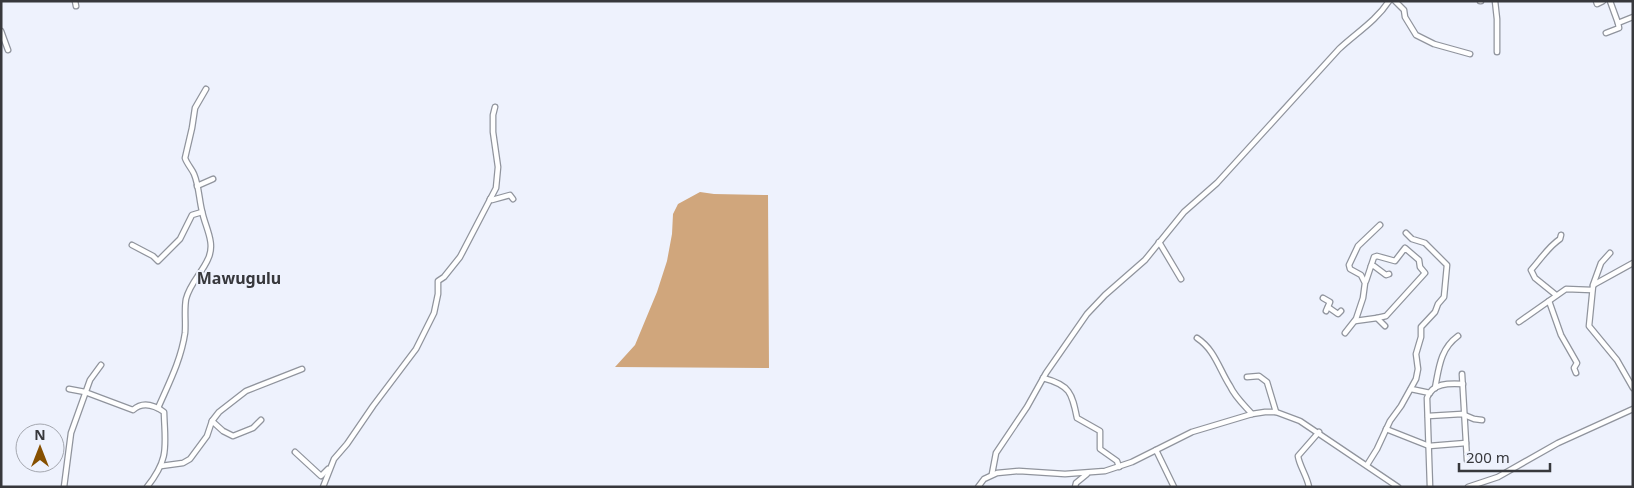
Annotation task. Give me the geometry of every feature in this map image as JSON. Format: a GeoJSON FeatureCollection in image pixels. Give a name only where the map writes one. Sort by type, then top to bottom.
{"type":"FeatureCollection","features":[{"type":"Feature","properties":{"kind":"street"},"geometry":{"type":"LineString","coordinates":[[992,474],[996,453],[1028,408],[1043,378],[1087,314],[1105,295],[1145,260],[1184,212],[1217,183],[1334,57],[1339,49],[1384,9],[1389,1]]}},
{"type":"Feature","properties":{"kind":"street"},"geometry":{"type":"LineString","coordinates":[[1395,1],[1404,10],[1405,17],[1416,35],[1434,44],[1470,54]]}},
{"type":"Feature","properties":{"kind":"street"},"geometry":{"type":"LineString","coordinates":[[1495,1],[1498,19],[1498,52]]}},
{"type":"Feature","properties":{"kind":"street"},"geometry":{"type":"LineString","coordinates":[[1596,1],[1597,4],[1604,1]]}},
{"type":"Feature","properties":{"kind":"street"},"geometry":{"type":"LineString","coordinates":[[1606,33],[1619,28],[1610,1]]}},
{"type":"Feature","properties":{"kind":"street"},"geometry":{"type":"LineString","coordinates":[[1618,23],[1633,18]]}},
{"type":"Feature","properties":{"kind":"street"},"geometry":{"type":"LineString","coordinates":[[1,30],[8,50]]}},
{"type":"Feature","properties":{"kind":"street"},"geometry":{"type":"LineString","coordinates":[[158,408],[181,355],[187,297],[191,286],[209,259],[211,242],[208,229],[202,212],[194,173],[185,158],[195,108],[206,89]]}},
{"type":"Feature","properties":{"kind":"street"},"geometry":{"type":"LineString","coordinates":[[295,452],[321,476],[327,472],[334,459],[416,349],[434,313],[438,294],[438,282],[460,257],[496,188],[498,167],[493,132],[495,106]]}},
{"type":"Feature","properties":{"kind":"street"},"geometry":{"type":"LineString","coordinates":[[197,186],[213,179]]}},
{"type":"Feature","properties":{"kind":"street"},"geometry":{"type":"LineString","coordinates":[[490,198],[492,200],[510,195],[513,199]]}},
{"type":"Feature","properties":{"kind":"street"},"geometry":{"type":"LineString","coordinates":[[132,245],[153,256],[158,261],[180,240],[192,215],[202,212]]}},
{"type":"Feature","properties":{"kind":"street"},"geometry":{"type":"LineString","coordinates":[[1365,283],[1361,275],[1349,268],[1349,265],[1358,246],[1380,224]]}},
{"type":"Feature","properties":{"kind":"street"},"geometry":{"type":"LineString","coordinates":[[1367,465],[1386,429],[1411,389],[1418,373],[1416,354],[1421,337],[1421,327],[1435,312],[1438,304],[1444,297],[1448,271],[1447,265],[1426,243],[1412,239],[1406,233]]}},
{"type":"Feature","properties":{"kind":"street"},"geometry":{"type":"LineString","coordinates":[[1556,295],[1535,278],[1531,270],[1539,263],[1545,251],[1560,239],[1561,235]]}},
{"type":"Feature","properties":{"kind":"street"},"geometry":{"type":"LineString","coordinates":[[1159,242],[1181,279]]}},
{"type":"Feature","properties":{"kind":"street"},"geometry":{"type":"LineString","coordinates":[[1345,333],[1355,322],[1374,257],[1377,256],[1395,261],[1405,248],[1419,260],[1420,267],[1425,273],[1386,316],[1355,322]]}},
{"type":"Feature","properties":{"kind":"street"},"geometry":{"type":"LineString","coordinates":[[1610,254],[1601,263],[1592,288],[1590,326],[1617,360],[1633,388]]}},
{"type":"Feature","properties":{"kind":"street"},"geometry":{"type":"LineString","coordinates":[[1519,322],[1556,295],[1570,288],[1592,288],[1600,280],[1633,263]]}},
{"type":"Feature","properties":{"kind":"street"},"geometry":{"type":"LineString","coordinates":[[1371,266],[1374,266],[1386,275],[1389,274]]}},
{"type":"Feature","properties":{"kind":"street"},"geometry":{"type":"LineString","coordinates":[[1323,298],[1330,300],[1327,309],[1338,314],[1340,311]]}},
{"type":"Feature","properties":{"kind":"street"},"geometry":{"type":"LineString","coordinates":[[1549,300],[1561,335],[1577,364],[1574,368],[1576,373]]}},
{"type":"Feature","properties":{"kind":"street"},"geometry":{"type":"LineString","coordinates":[[1377,318],[1386,326]]}},
{"type":"Feature","properties":{"kind":"street"},"geometry":{"type":"LineString","coordinates":[[1435,388],[1438,368],[1443,354],[1458,336]]}},
{"type":"Feature","properties":{"kind":"street"},"geometry":{"type":"LineString","coordinates":[[1197,338],[1211,350],[1230,387],[1252,414]]}},
{"type":"Feature","properties":{"kind":"street"},"geometry":{"type":"LineString","coordinates":[[64,487],[72,433],[85,392],[100,365]]}},
{"type":"Feature","properties":{"kind":"street"},"geometry":{"type":"LineString","coordinates":[[161,466],[183,463],[190,459],[207,436],[212,421],[226,405],[246,390],[302,369]]}},
{"type":"Feature","properties":{"kind":"street"},"geometry":{"type":"LineString","coordinates":[[1462,374],[1467,460]]}},
{"type":"Feature","properties":{"kind":"street"},"geometry":{"type":"LineString","coordinates":[[1247,378],[1258,376],[1268,382],[1276,412]]}},
{"type":"Feature","properties":{"kind":"street"},"geometry":{"type":"LineString","coordinates":[[1043,378],[1056,382],[1070,391],[1077,418],[1100,431],[1100,449],[1117,461],[1119,467]]}},
{"type":"Feature","properties":{"kind":"street"},"geometry":{"type":"LineString","coordinates":[[1430,487],[1427,398],[1435,388],[1441,385],[1463,384]]}},
{"type":"Feature","properties":{"kind":"street"},"geometry":{"type":"LineString","coordinates":[[69,389],[85,392],[133,410],[139,405],[144,404],[164,412],[166,443],[164,457],[161,466],[147,487]]}},
{"type":"Feature","properties":{"kind":"street"},"geometry":{"type":"LineString","coordinates":[[1411,389],[1430,393]]}},
{"type":"Feature","properties":{"kind":"street"},"geometry":{"type":"LineString","coordinates":[[1468,487],[1498,477],[1558,443],[1633,408]]}},
{"type":"Feature","properties":{"kind":"street"},"geometry":{"type":"LineString","coordinates":[[978,487],[984,479],[992,474],[1009,472],[1088,473],[1119,467],[1192,432],[1264,412],[1276,412],[1300,420],[1398,487]]}},
{"type":"Feature","properties":{"kind":"street"},"geometry":{"type":"LineString","coordinates":[[1428,416],[1462,414],[1482,420]]}},
{"type":"Feature","properties":{"kind":"street"},"geometry":{"type":"LineString","coordinates":[[212,421],[223,431],[233,436],[253,428],[261,420]]}},
{"type":"Feature","properties":{"kind":"street"},"geometry":{"type":"LineString","coordinates":[[1386,429],[1429,446],[1466,443]]}},
{"type":"Feature","properties":{"kind":"street"},"geometry":{"type":"LineString","coordinates":[[1309,487],[1306,474],[1298,456],[1319,432]]}},
{"type":"Feature","properties":{"kind":"street"},"geometry":{"type":"LineString","coordinates":[[1156,450],[1174,487]]}},
{"type":"Feature","properties":{"kind":"street"},"geometry":{"type":"LineString","coordinates":[[323,487],[334,459]]}},
{"type":"Feature","properties":{"kind":"street"},"geometry":{"type":"LineString","coordinates":[[1075,487],[1079,480],[1088,473]]}},
{"type":"Feature","properties":{"kind":"shaded area"},"geometry":{"type":"Polygon","coordinates":[[[700,192],[768,195],[769,368],[615,367],[635,345],[657,292],[667,261],[672,234],[673,214],[678,204],[700,192]]]}},
{"type":"Feature","properties":{"kind":"district","name":"Mawugulu"},"geometry":{"type":"Point","coordinates":[239,278]}}]}
